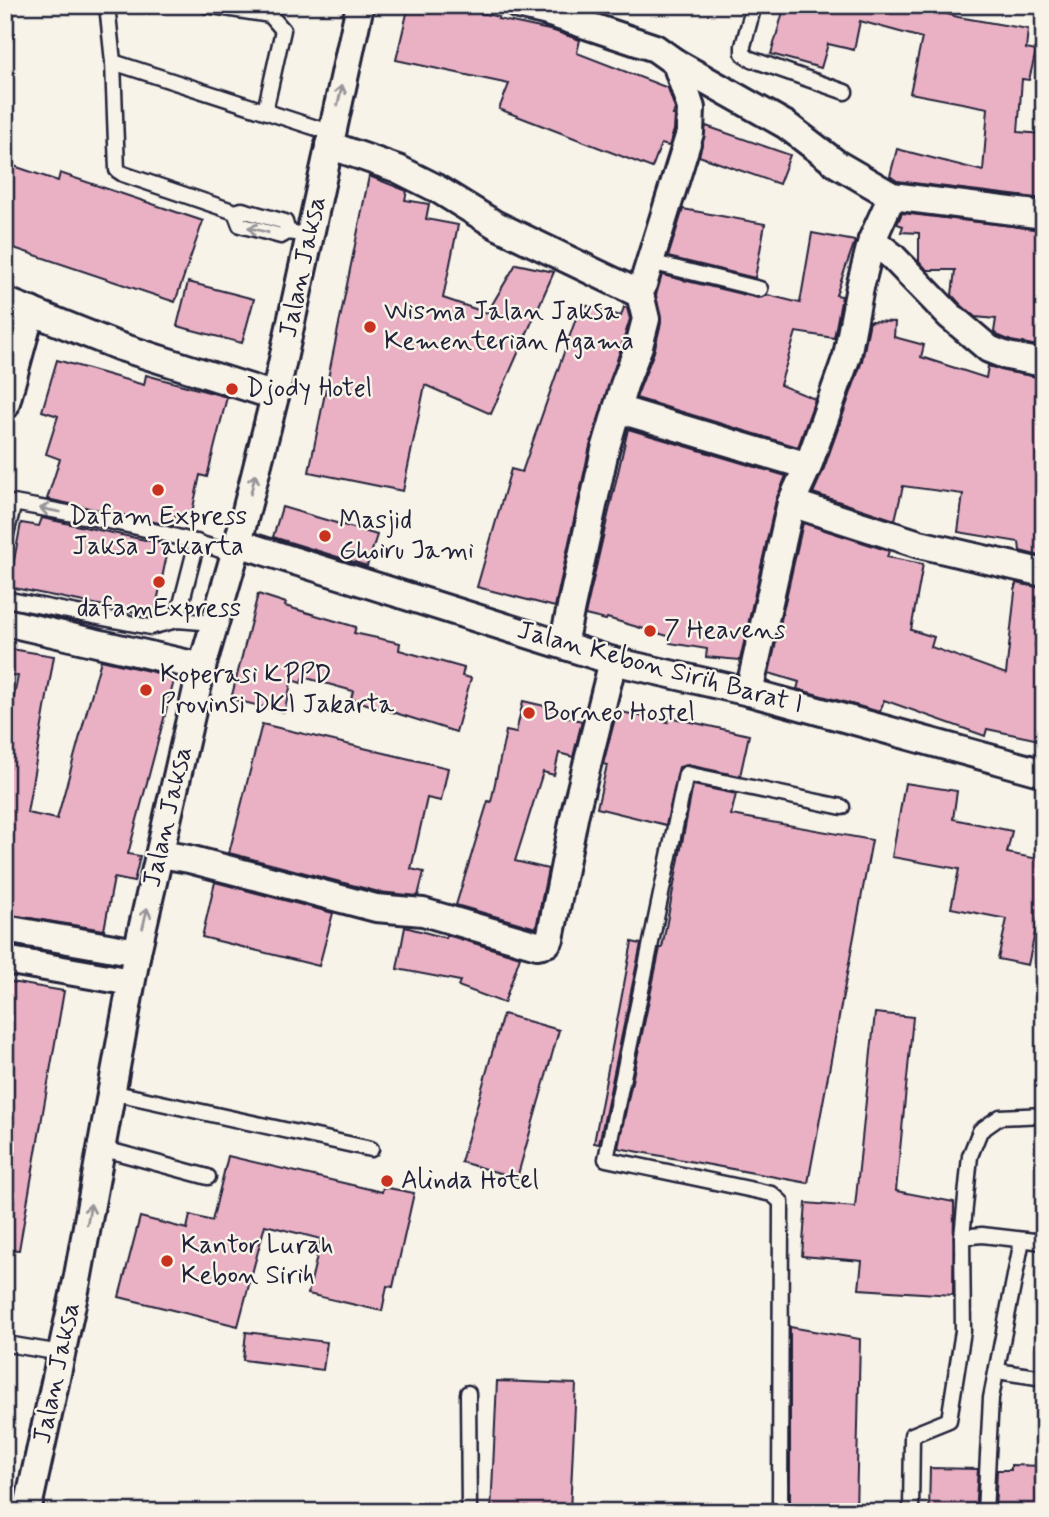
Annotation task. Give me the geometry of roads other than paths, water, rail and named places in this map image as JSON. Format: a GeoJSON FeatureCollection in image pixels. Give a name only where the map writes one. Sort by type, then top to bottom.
{"type":"FeatureCollection","features":[{"type":"Feature","properties":{"kind":"street","name":"Jalan Jaksa"},"geometry":{"type":"LineString","coordinates":[[27,1512],[61,1353],[137,952],[202,667],[275,397],[299,234],[331,139],[360,5]]}},
{"type":"Feature","properties":{"kind":"street"},"geometry":{"type":"LineString","coordinates":[[518,5],[544,11],[654,48],[786,125],[837,164],[892,196],[1044,215]]}},
{"type":"Feature","properties":{"kind":"street"},"geometry":{"type":"LineString","coordinates":[[563,644],[605,450],[646,319],[640,293],[690,133],[691,108],[676,63]]}},
{"type":"Feature","properties":{"kind":"street"},"geometry":{"type":"LineString","coordinates":[[331,139],[408,174],[507,230],[640,293]]}},
{"type":"Feature","properties":{"kind":"street"},"geometry":{"type":"LineString","coordinates":[[749,692],[791,503],[808,466],[847,356],[872,240],[892,196]]}},
{"type":"Feature","properties":{"kind":"street"},"geometry":{"type":"LineString","coordinates":[[872,240],[989,349],[1007,356],[1044,363]]}},
{"type":"Feature","properties":{"kind":"street"},"geometry":{"type":"LineString","coordinates":[[5,301],[118,346],[275,397]]}},
{"type":"Feature","properties":{"kind":"street"},"geometry":{"type":"LineString","coordinates":[[5,407],[31,311]]}},
{"type":"Feature","properties":{"kind":"street"},"geometry":{"type":"LineString","coordinates":[[617,409],[808,466]]}},
{"type":"Feature","properties":{"kind":"street"},"geometry":{"type":"LineString","coordinates":[[791,503],[919,544],[1044,573]]}},
{"type":"Feature","properties":{"kind":"street","name":"Jalan Kebon Sirih Barat I"},"geometry":{"type":"LineString","coordinates":[[236,549],[563,644],[613,664],[749,692],[1044,773]]}},
{"type":"Feature","properties":{"kind":"street"},"geometry":{"type":"LineString","coordinates":[[5,622],[202,667]]}},
{"type":"Feature","properties":{"kind":"street"},"geometry":{"type":"LineString","coordinates":[[160,855],[189,859],[376,908],[398,912],[424,912],[537,945],[543,944],[550,939],[575,813],[613,664]]}},
{"type":"Feature","properties":{"kind":"street"},"geometry":{"type":"LineString","coordinates":[[5,929],[137,952]]}},
{"type":"Feature","properties":{"kind":"street"},"geometry":{"type":"LineString","coordinates":[[5,960],[131,982]]}},
{"type":"Feature","properties":{"kind":"lane"},"geometry":{"type":"LineString","coordinates":[[107,5],[113,62],[117,170],[235,212],[240,225],[281,236],[299,234]]}},
{"type":"Feature","properties":{"kind":"lane"},"geometry":{"type":"LineString","coordinates":[[206,5],[270,15],[284,30],[265,111]]}},
{"type":"Feature","properties":{"kind":"lane"},"geometry":{"type":"LineString","coordinates":[[754,5],[743,46],[743,53],[748,58],[845,92]]}},
{"type":"Feature","properties":{"kind":"lane"},"geometry":{"type":"LineString","coordinates":[[113,62],[265,111],[331,139]]}},
{"type":"Feature","properties":{"kind":"lane"},"geometry":{"type":"LineString","coordinates":[[650,262],[760,289]]}},
{"type":"Feature","properties":{"kind":"lane"},"geometry":{"type":"LineString","coordinates":[[5,538],[14,503],[236,549]]}},
{"type":"Feature","properties":{"kind":"lane"},"geometry":{"type":"LineString","coordinates":[[177,620],[197,542]]}},
{"type":"Feature","properties":{"kind":"lane"},"geometry":{"type":"LineString","coordinates":[[5,599],[150,627],[177,620],[215,623]]}},
{"type":"Feature","properties":{"kind":"lane"},"geometry":{"type":"LineString","coordinates":[[780,1512],[781,1202],[772,1194],[606,1158],[686,774],[842,807]]}},
{"type":"Feature","properties":{"kind":"lane"},"geometry":{"type":"LineString","coordinates":[[111,1092],[371,1149]]}},
{"type":"Feature","properties":{"kind":"lane"},"geometry":{"type":"LineString","coordinates":[[911,1512],[912,1434],[949,1420],[963,1331],[962,1237],[970,1156],[980,1131],[1000,1117],[1044,1115]]}},
{"type":"Feature","properties":{"kind":"lane"},"geometry":{"type":"LineString","coordinates":[[101,1148],[208,1177]]}},
{"type":"Feature","properties":{"kind":"lane"},"geometry":{"type":"LineString","coordinates":[[962,1237],[982,1235],[1044,1242]]}},
{"type":"Feature","properties":{"kind":"lane"},"geometry":{"type":"LineString","coordinates":[[985,1512],[991,1398],[1022,1240]]}},
{"type":"Feature","properties":{"kind":"lane"},"geometry":{"type":"LineString","coordinates":[[7,1344],[61,1353]]}},
{"type":"Feature","properties":{"kind":"lane"},"geometry":{"type":"LineString","coordinates":[[997,1371],[1044,1378]]}},
{"type":"Feature","properties":{"kind":"lane"},"geometry":{"type":"LineString","coordinates":[[468,1393],[468,1512]]}},
{"type":"Feature","properties":{"kind":"place","name":"Wisma Jalan Jaksa Kementerian Agama"},"geometry":{"type":"Point","coordinates":[370,327]}},
{"type":"Feature","properties":{"kind":"place","name":"Djody Hotel"},"geometry":{"type":"Point","coordinates":[232,389]}},
{"type":"Feature","properties":{"kind":"place","name":"Dafam Express Jaksa Jakarta"},"geometry":{"type":"Point","coordinates":[158,490]}},
{"type":"Feature","properties":{"kind":"place","name":"Masjid Ghoiru Jami"},"geometry":{"type":"Point","coordinates":[325,536]}},
{"type":"Feature","properties":{"kind":"place","name":"dafamExpress"},"geometry":{"type":"Point","coordinates":[159,582]}},
{"type":"Feature","properties":{"kind":"place","name":"7 Heavens"},"geometry":{"type":"Point","coordinates":[650,631]}},
{"type":"Feature","properties":{"kind":"place","name":"Koperasi KPPD Provinsi DKI Jakarta"},"geometry":{"type":"Point","coordinates":[146,690]}},
{"type":"Feature","properties":{"kind":"place","name":"Borneo Hostel"},"geometry":{"type":"Point","coordinates":[529,713]}},
{"type":"Feature","properties":{"kind":"place","name":"Alinda Hotel"},"geometry":{"type":"Point","coordinates":[387,1181]}},
{"type":"Feature","properties":{"kind":"place","name":"Kantor Lurah Kebon Sirih"},"geometry":{"type":"Point","coordinates":[167,1261]}}]}
